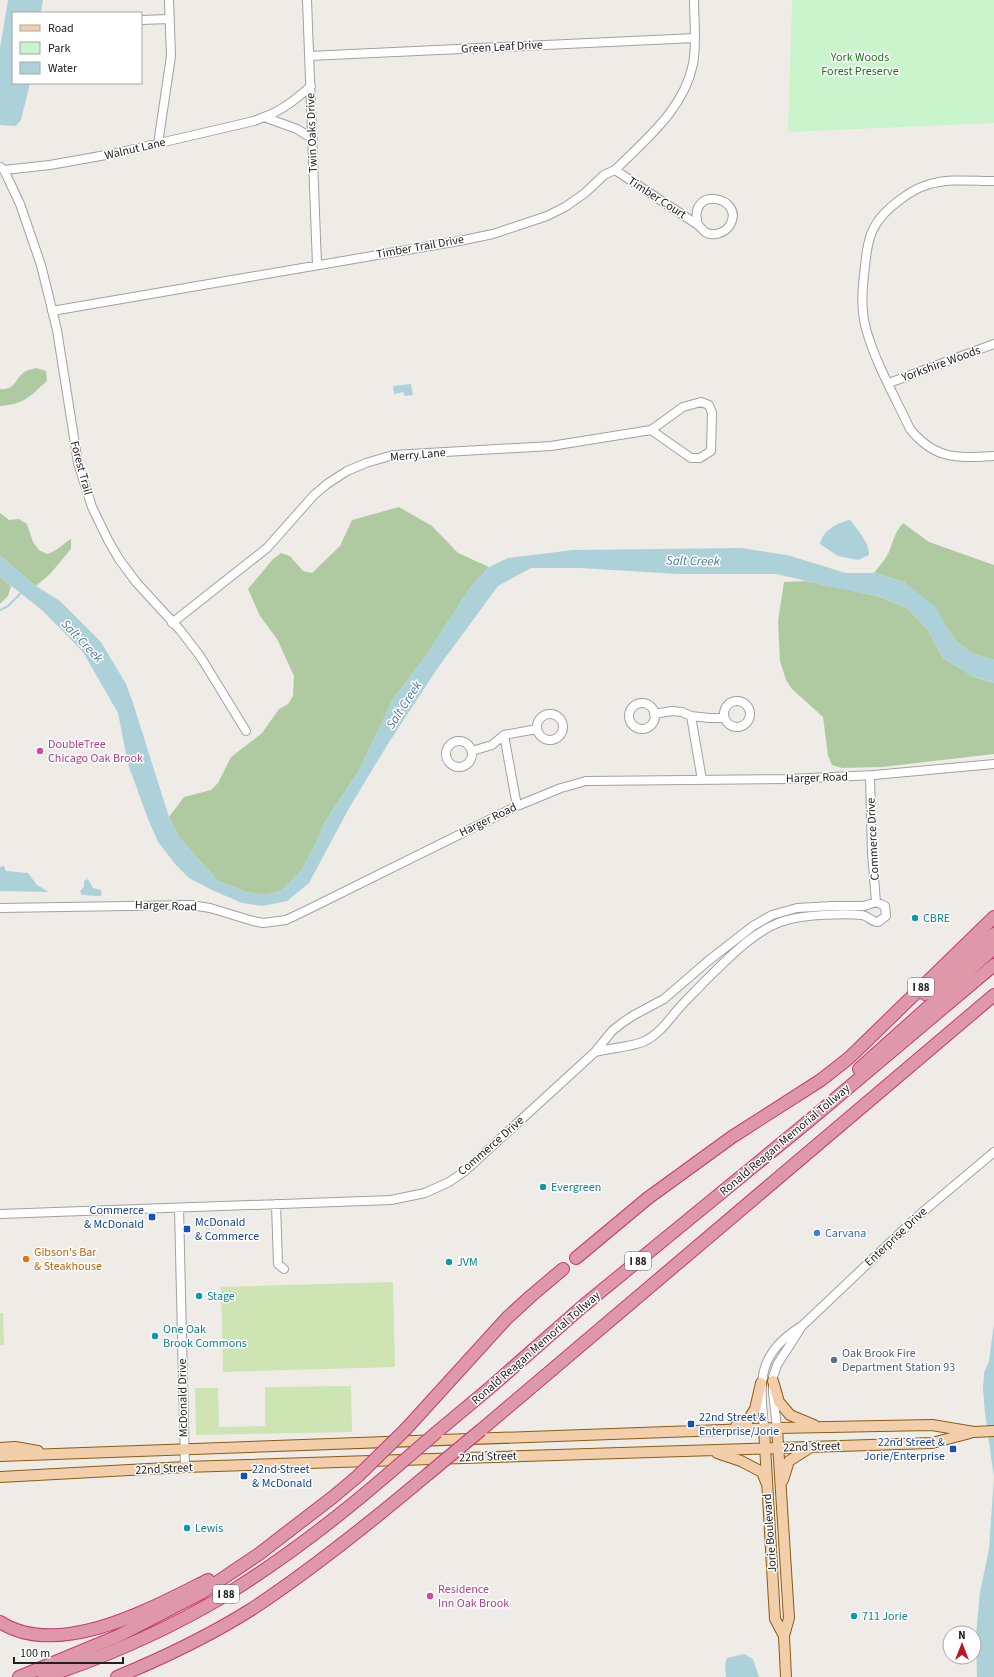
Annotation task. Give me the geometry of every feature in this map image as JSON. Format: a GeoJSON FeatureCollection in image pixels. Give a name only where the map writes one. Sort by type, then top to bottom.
{"type":"FeatureCollection","features":[{"type":"Feature","properties":{"kind":"highway","name":"Ronald Reagan Memorial Tollway"},"geometry":{"type":"LineString","coordinates":[[576,1258],[648,1198],[732,1137],[820,1080],[849,1058],[994,917]]}},
{"type":"Feature","properties":{"kind":"highway"},"geometry":{"type":"LineString","coordinates":[[849,1058],[994,934]]}},
{"type":"Feature","properties":{"kind":"highway"},"geometry":{"type":"LineString","coordinates":[[842,1093],[859,1068],[994,948]]}},
{"type":"Feature","properties":{"kind":"highway","name":"Ronald Reagan Memorial Tollway"},"geometry":{"type":"LineString","coordinates":[[44,1677],[129,1644],[191,1614],[228,1593],[312,1536],[492,1386],[583,1306],[842,1093],[994,965]]}},
{"type":"Feature","properties":{"kind":"highway","name":"Ronald Reagan Memorial Tollway"},"geometry":{"type":"LineString","coordinates":[[117,1677],[177,1650],[251,1609],[339,1547],[481,1430],[994,996]]}},
{"type":"Feature","properties":{"kind":"highway","name":"I 88"},"geometry":{"type":"LineString","coordinates":[[19,1677],[118,1636],[160,1615],[223,1579],[292,1528],[358,1476],[406,1429],[507,1318],[563,1270]]}},
{"type":"Feature","properties":{"kind":"highway"},"geometry":{"type":"LineString","coordinates":[[0,1622],[21,1631],[40,1635],[61,1636],[93,1630],[160,1604],[212,1578],[232,1567],[292,1528]]}},
{"type":"Feature","properties":{"kind":"main road"},"geometry":{"type":"LineString","coordinates":[[773,1381],[779,1402],[790,1415],[820,1427]]}},
{"type":"Feature","properties":{"kind":"main road"},"geometry":{"type":"LineString","coordinates":[[727,1430],[747,1422],[755,1409],[761,1383]]}},
{"type":"Feature","properties":{"kind":"main road","name":"22nd Street"},"geometry":{"type":"LineString","coordinates":[[0,1456],[764,1428],[932,1425],[974,1432]]}},
{"type":"Feature","properties":{"kind":"main road","name":"Jorie Boulevard"},"geometry":{"type":"LineString","coordinates":[[764,1428],[775,1619],[784,1636]]}},
{"type":"Feature","properties":{"kind":"main road","name":"Jorie Boulevard"},"geometry":{"type":"LineString","coordinates":[[777,1428],[789,1618],[784,1636],[786,1677]]}},
{"type":"Feature","properties":{"kind":"main road","name":"22nd Street"},"geometry":{"type":"LineString","coordinates":[[0,1477],[185,1467],[765,1449],[936,1442],[974,1432],[994,1431]]}},
{"type":"Feature","properties":{"kind":"main road"},"geometry":{"type":"LineString","coordinates":[[0,1448],[15,1447],[34,1449],[45,1454]]}},
{"type":"Feature","properties":{"kind":"main road"},"geometry":{"type":"LineString","coordinates":[[781,1484],[789,1461],[812,1447]]}},
{"type":"Feature","properties":{"kind":"main road"},"geometry":{"type":"LineString","coordinates":[[709,1450],[741,1461],[762,1472],[767,1486]]}},
{"type":"Feature","properties":{"kind":"street"},"geometry":{"type":"LineString","coordinates":[[158,144],[171,56],[169,0]]}},
{"type":"Feature","properties":{"kind":"street","name":"Twin Oaks Drive"},"geometry":{"type":"LineString","coordinates":[[307,0],[317,265]]}},
{"type":"Feature","properties":{"kind":"street","name":"Timber Trail Drive"},"geometry":{"type":"LineString","coordinates":[[52,311],[460,241],[493,234],[547,216],[565,207],[585,193],[604,175],[615,170],[661,124],[677,104],[690,73],[695,38],[694,0]]}},
{"type":"Feature","properties":{"kind":"street"},"geometry":{"type":"LineString","coordinates":[[142,20],[170,19]]}},
{"type":"Feature","properties":{"kind":"street","name":"Green Leaf Drive"},"geometry":{"type":"LineString","coordinates":[[310,56],[695,38]]}},
{"type":"Feature","properties":{"kind":"street","name":"Walnut Lane"},"geometry":{"type":"LineString","coordinates":[[2,168],[64,163],[158,144],[254,121],[278,112],[296,100],[311,86]]}},
{"type":"Feature","properties":{"kind":"street"},"geometry":{"type":"LineString","coordinates":[[264,117],[297,129],[312,139]]}},
{"type":"Feature","properties":{"kind":"street","name":"Forest Trail"},"geometry":{"type":"LineString","coordinates":[[2,168],[20,204],[34,241],[57,330],[75,446],[82,478],[92,507],[119,559],[136,582],[200,656],[246,731]]}},
{"type":"Feature","properties":{"kind":"street","name":"Timber Court"},"geometry":{"type":"LineString","coordinates":[[615,170],[698,225],[705,232],[714,234],[723,232],[730,225],[732,216],[730,207],[723,200],[714,198],[705,200],[698,207],[696,216],[698,225]]}},
{"type":"Feature","properties":{"kind":"street","name":"Yorkshire Woods"},"geometry":{"type":"LineString","coordinates":[[994,181],[940,182],[920,188],[890,207],[882,215],[871,231],[866,249],[862,305],[866,329],[872,346],[910,429],[927,446],[944,455],[963,458],[994,456]]}},
{"type":"Feature","properties":{"kind":"street","name":"Yorkshire Woods"},"geometry":{"type":"LineString","coordinates":[[888,383],[994,344]]}},
{"type":"Feature","properties":{"kind":"street","name":"Merry Lane"},"geometry":{"type":"LineString","coordinates":[[172,623],[267,548],[314,496],[327,484],[347,471],[366,463],[393,455],[551,446],[651,430],[684,407],[701,402],[709,405],[712,413],[710,451],[700,458],[691,458],[651,430]]}},
{"type":"Feature","properties":{"kind":"street"},"geometry":{"type":"LineString","coordinates":[[654,714],[677,711],[691,716],[724,718]]}},
{"type":"Feature","properties":{"kind":"street"},"geometry":{"type":"LineString","coordinates":[[691,716],[702,780]]}},
{"type":"Feature","properties":{"kind":"street"},"geometry":{"type":"LineString","coordinates":[[472,752],[492,745],[504,735],[537,730]]}},
{"type":"Feature","properties":{"kind":"street"},"geometry":{"type":"LineString","coordinates":[[504,735],[517,806]]}},
{"type":"Feature","properties":{"kind":"street","name":"Harger Road"},"geometry":{"type":"LineString","coordinates":[[0,908],[191,905],[210,908],[253,921],[275,922],[286,920],[305,911],[517,806],[561,788],[586,781],[788,779],[870,776],[994,764]]}},
{"type":"Feature","properties":{"kind":"street","name":"Commerce Drive"},"geometry":{"type":"LineString","coordinates":[[0,1214],[247,1206],[398,1199],[416,1196],[449,1182],[475,1163],[595,1052],[612,1031],[634,1015],[664,999],[708,960],[753,926],[772,915],[797,908],[864,906],[876,902],[870,776]]}},
{"type":"Feature","properties":{"kind":"street"},"geometry":{"type":"LineString","coordinates":[[595,1052],[640,1042],[652,1037],[660,1030],[680,1006],[727,961],[742,947],[768,927],[788,919],[833,915],[864,915],[871,921],[878,922],[884,919],[887,912],[883,904],[876,902]]}},
{"type":"Feature","properties":{"kind":"street","name":"Enterprise Drive"},"geometry":{"type":"LineString","coordinates":[[764,1428],[761,1383],[767,1360],[788,1334],[802,1326],[918,1216],[994,1152]]}},
{"type":"Feature","properties":{"kind":"street"},"geometry":{"type":"LineString","coordinates":[[276,1204],[278,1264],[284,1268]]}},
{"type":"Feature","properties":{"kind":"street","name":"McDonald Drive"},"geometry":{"type":"LineString","coordinates":[[179,1208],[185,1467]]}},
{"type":"Feature","properties":{"kind":"street","name":"Enterprise Drive"},"geometry":{"type":"LineString","coordinates":[[777,1428],[773,1381],[777,1365],[802,1326]]}},
{"type":"Feature","properties":{"kind":"green space","name":"York Woods Forest Preserve"},"geometry":{"type":"Polygon","coordinates":[[[792,0],[994,0],[994,123],[788,132],[792,0]]]}},
{"type":"Feature","properties":{"kind":"green space"},"geometry":{"type":"Polygon","coordinates":[[[36,368],[46,371],[47,381],[26,399],[15,404],[0,406],[0,389],[10,388],[22,374],[36,368]]]}},
{"type":"Feature","properties":{"kind":"green space"},"geometry":{"type":"Polygon","coordinates":[[[399,507],[432,526],[458,553],[489,567],[470,588],[427,654],[393,699],[360,769],[326,820],[301,871],[282,890],[267,895],[245,892],[217,880],[178,836],[169,817],[184,797],[211,790],[218,783],[231,757],[262,733],[279,709],[288,704],[293,696],[294,676],[277,639],[260,616],[248,589],[273,559],[281,553],[290,556],[303,571],[312,573],[340,546],[352,520],[399,507]]]}},
{"type":"Feature","properties":{"kind":"green space"},"geometry":{"type":"Polygon","coordinates":[[[0,513],[9,520],[19,519],[27,524],[33,542],[39,550],[47,554],[71,539],[71,549],[50,574],[36,586],[0,556],[0,513]]]}},
{"type":"Feature","properties":{"kind":"green space"},"geometry":{"type":"Polygon","coordinates":[[[903,523],[929,542],[994,565],[994,660],[974,654],[957,642],[947,628],[904,582],[874,573],[889,552],[896,534],[903,523]]]}},
{"type":"Feature","properties":{"kind":"green space"},"geometry":{"type":"Polygon","coordinates":[[[0,577],[11,586],[8,596],[0,604],[0,577]]]}},
{"type":"Feature","properties":{"kind":"green space"},"geometry":{"type":"Polygon","coordinates":[[[806,581],[877,596],[907,608],[927,629],[943,658],[974,677],[994,683],[994,754],[882,767],[842,768],[832,765],[828,756],[823,717],[792,689],[786,680],[780,661],[778,621],[784,582],[806,581]]]}},
{"type":"Feature","properties":{"kind":"green space"},"geometry":{"type":"Polygon","coordinates":[[[393,1282],[395,1367],[223,1372],[221,1287],[393,1282]]]}},
{"type":"Feature","properties":{"kind":"green space"},"geometry":{"type":"Polygon","coordinates":[[[0,1313],[3,1313],[4,1345],[0,1345],[0,1313]]]}},
{"type":"Feature","properties":{"kind":"green space"},"geometry":{"type":"Polygon","coordinates":[[[351,1386],[352,1432],[196,1435],[195,1388],[218,1388],[219,1427],[265,1426],[265,1387],[351,1386]]]}},
{"type":"Feature","properties":{"kind":"water"},"geometry":{"type":"Polygon","coordinates":[[[8,0],[43,0],[41,12],[12,12],[12,84],[30,84],[21,120],[16,126],[0,125],[0,48],[8,0]]]}},
{"type":"Feature","properties":{"kind":"water"},"geometry":{"type":"Polygon","coordinates":[[[411,384],[413,395],[405,396],[403,392],[394,394],[393,386],[411,384]]]}},
{"type":"Feature","properties":{"kind":"water"},"geometry":{"type":"Polygon","coordinates":[[[850,520],[862,536],[869,550],[869,555],[858,560],[838,556],[820,544],[827,531],[840,523],[850,520]]]}},
{"type":"Feature","properties":{"kind":"water","name":"Salt Creek"},"geometry":{"type":"Polygon","coordinates":[[[741,548],[787,555],[846,573],[874,573],[904,582],[936,607],[947,628],[957,642],[974,654],[994,660],[994,683],[972,676],[943,658],[927,629],[907,608],[877,596],[776,574],[678,574],[580,568],[531,568],[498,586],[437,669],[386,747],[348,810],[309,883],[287,901],[263,906],[242,903],[212,890],[189,878],[176,865],[158,842],[148,819],[128,764],[118,713],[83,652],[43,611],[0,577],[0,556],[36,586],[60,601],[101,642],[126,684],[169,817],[178,836],[217,880],[245,892],[267,895],[282,890],[301,871],[326,820],[360,769],[393,699],[427,654],[470,588],[489,567],[508,558],[573,550],[741,548]]]}},
{"type":"Feature","properties":{"kind":"water"},"geometry":{"type":"Polygon","coordinates":[[[4,866],[6,871],[28,873],[37,885],[49,892],[0,891],[0,867],[4,866]]]}},
{"type":"Feature","properties":{"kind":"water"},"geometry":{"type":"Polygon","coordinates":[[[88,879],[93,888],[101,890],[102,895],[82,895],[80,891],[84,887],[84,881],[88,879]]]}},
{"type":"Feature","properties":{"kind":"water"},"geometry":{"type":"Polygon","coordinates":[[[994,1323],[994,1478],[983,1389],[984,1373],[989,1361],[994,1323]]]}},
{"type":"Feature","properties":{"kind":"water"},"geometry":{"type":"Polygon","coordinates":[[[994,1478],[994,1677],[977,1677],[977,1665],[982,1665],[982,1625],[977,1625],[980,1592],[989,1549],[994,1478]]]}},
{"type":"Feature","properties":{"kind":"water"},"geometry":{"type":"Polygon","coordinates":[[[744,1654],[753,1659],[759,1677],[726,1677],[725,1665],[727,1658],[744,1654]]]}},
{"type":"Feature","properties":{"kind":"waterway"},"geometry":{"type":"LineString","coordinates":[[0,610],[8,606],[22,592]]}},
{"type":"Feature","properties":{"kind":"place","name":"DoubleTree Chicago Oak Brook"},"geometry":{"type":"Point","coordinates":[40,751]}},
{"type":"Feature","properties":{"kind":"place","name":"CBRE"},"geometry":{"type":"Point","coordinates":[915,918]}},
{"type":"Feature","properties":{"kind":"place","name":"Evergreen"},"geometry":{"type":"Point","coordinates":[543,1187]}},
{"type":"Feature","properties":{"kind":"place","name":"Commerce & McDonald"},"geometry":{"type":"Point","coordinates":[152,1217]}},
{"type":"Feature","properties":{"kind":"place","name":"McDonald & Commerce"},"geometry":{"type":"Point","coordinates":[187,1229]}},
{"type":"Feature","properties":{"kind":"place","name":"Carvana"},"geometry":{"type":"Point","coordinates":[817,1233]}},
{"type":"Feature","properties":{"kind":"place","name":"Gibson's Bar & Steakhouse"},"geometry":{"type":"Point","coordinates":[26,1259]}},
{"type":"Feature","properties":{"kind":"place","name":"JVM"},"geometry":{"type":"Point","coordinates":[449,1262]}},
{"type":"Feature","properties":{"kind":"place","name":"Stage"},"geometry":{"type":"Point","coordinates":[199,1296]}},
{"type":"Feature","properties":{"kind":"place","name":"One Oak Brook Commons"},"geometry":{"type":"Point","coordinates":[155,1336]}},
{"type":"Feature","properties":{"kind":"place","name":"Oak Brook Fire Department Station 93"},"geometry":{"type":"Point","coordinates":[834,1360]}},
{"type":"Feature","properties":{"kind":"place","name":"22nd Street & Enterprise/Jorie"},"geometry":{"type":"Point","coordinates":[691,1424]}},
{"type":"Feature","properties":{"kind":"place","name":"22nd Street & Jorie/Enterprise"},"geometry":{"type":"Point","coordinates":[953,1449]}},
{"type":"Feature","properties":{"kind":"place","name":"22nd Street & McDonald"},"geometry":{"type":"Point","coordinates":[244,1476]}},
{"type":"Feature","properties":{"kind":"place","name":"Lewis"},"geometry":{"type":"Point","coordinates":[187,1528]}},
{"type":"Feature","properties":{"kind":"place","name":"Residence Inn Oak Brook"},"geometry":{"type":"Point","coordinates":[430,1596]}},
{"type":"Feature","properties":{"kind":"place","name":"711 Jorie"},"geometry":{"type":"Point","coordinates":[854,1616]}}]}
